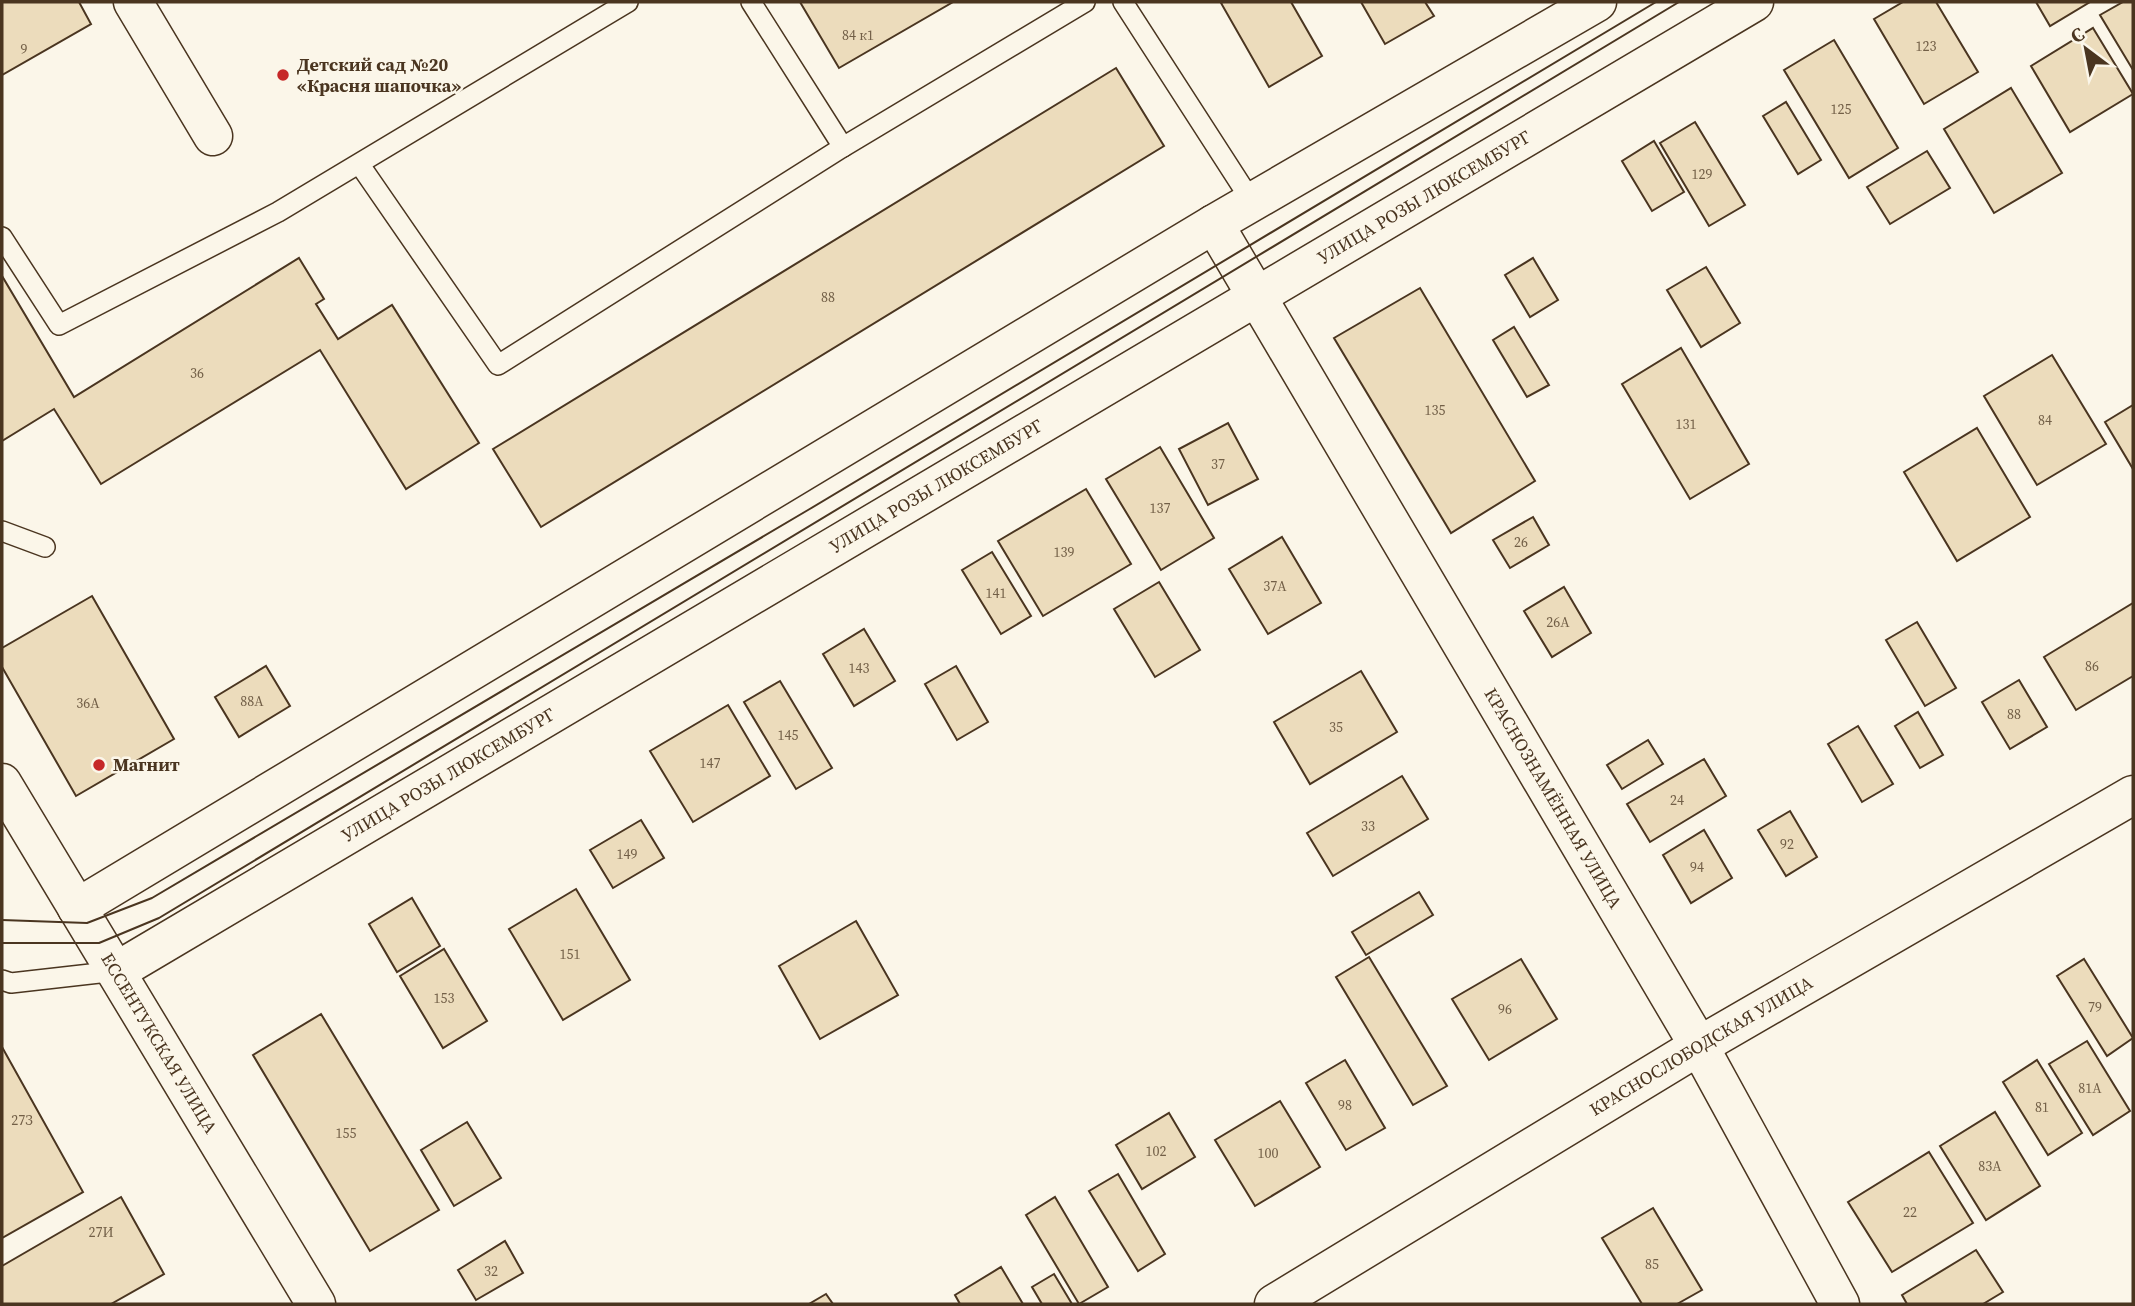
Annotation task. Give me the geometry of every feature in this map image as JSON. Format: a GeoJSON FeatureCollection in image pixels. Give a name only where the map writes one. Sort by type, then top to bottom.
{"type":"FeatureCollection","features":[{"type":"Feature","properties":{"kind":"street"},"geometry":{"type":"LineString","coordinates":[[133,2],[213,136]]}},
{"type":"Feature","properties":{"kind":"street"},"geometry":{"type":"LineString","coordinates":[[78,908],[1213,224],[1597,2]]}},
{"type":"Feature","properties":{"kind":"street","name":"УЛИЦА РОЗЫ ЛЮКСЕМБУРГ"},"geometry":{"type":"LineString","coordinates":[[117,971],[1755,2]]}},
{"type":"Feature","properties":{"kind":"street","name":"КРАСНОЗНАМЁННАЯ УЛИЦА"},"geometry":{"type":"LineString","coordinates":[[1213,224],[1699,1046],[1840,1304]]}},
{"type":"Feature","properties":{"kind":"street","name":"ЕССЕНТУКСКАЯ УЛИЦА"},"geometry":{"type":"LineString","coordinates":[[2,783],[316,1304]]}},
{"type":"Feature","properties":{"kind":"street","name":"КРАСНОСЛОБОДСКАЯ УЛИЦА"},"geometry":{"type":"LineString","coordinates":[[1274,1304],[1699,1046],[2133,795]]}},
{"type":"Feature","properties":{"kind":"lane"},"geometry":{"type":"LineString","coordinates":[[2,237],[59,325],[278,212],[628,2]]}},
{"type":"Feature","properties":{"kind":"lane"},"geometry":{"type":"LineString","coordinates":[[751,2],[843,147]]}},
{"type":"Feature","properties":{"kind":"lane"},"geometry":{"type":"LineString","coordinates":[[360,165],[498,365],[843,147],[1085,2]]}},
{"type":"Feature","properties":{"kind":"lane"},"geometry":{"type":"LineString","coordinates":[[1123,2],[1252,202]]}},
{"type":"Feature","properties":{"kind":"lane"},"geometry":{"type":"LineString","coordinates":[[2,531],[45,547]]}},
{"type":"Feature","properties":{"kind":"lane"},"geometry":{"type":"LineString","coordinates":[[2,980],[11,982],[117,971]]}},
{"type":"Feature","properties":{"kind":"building"},"geometry":{"type":"Polygon","coordinates":[[[2,2],[79,2],[91,24],[2,75],[2,2]]]}},
{"type":"Feature","properties":{"kind":"building"},"geometry":{"type":"Polygon","coordinates":[[[800,2],[953,2],[839,68],[800,2]]]}},
{"type":"Feature","properties":{"kind":"building"},"geometry":{"type":"Polygon","coordinates":[[[1291,2],[1322,56],[1269,87],[1221,3],[1291,2]]]}},
{"type":"Feature","properties":{"kind":"building"},"geometry":{"type":"Polygon","coordinates":[[[1361,2],[1425,2],[1434,16],[1385,44],[1361,2]]]}},
{"type":"Feature","properties":{"kind":"building"},"geometry":{"type":"Polygon","coordinates":[[[1903,2],[1936,2],[1978,72],[1924,104],[1874,19],[1903,2]]]}},
{"type":"Feature","properties":{"kind":"building"},"geometry":{"type":"Polygon","coordinates":[[[2036,2],[2090,2],[2050,26],[2036,2]]]}},
{"type":"Feature","properties":{"kind":"building"},"geometry":{"type":"Polygon","coordinates":[[[2123,2],[2133,2],[2133,70],[2100,15],[2123,2]]]}},
{"type":"Feature","properties":{"kind":"building"},"geometry":{"type":"Polygon","coordinates":[[[2093,28],[2133,94],[2070,132],[2031,66],[2093,28]]]}},
{"type":"Feature","properties":{"kind":"building"},"geometry":{"type":"Polygon","coordinates":[[[1834,40],[1898,148],[1849,178],[1784,70],[1834,40]]]}},
{"type":"Feature","properties":{"kind":"building"},"geometry":{"type":"Polygon","coordinates":[[[1116,68],[1164,146],[541,527],[493,449],[1116,68]]]}},
{"type":"Feature","properties":{"kind":"building"},"geometry":{"type":"Polygon","coordinates":[[[2011,88],[2062,173],[1994,213],[1944,129],[2011,88]]]}},
{"type":"Feature","properties":{"kind":"building"},"geometry":{"type":"Polygon","coordinates":[[[1786,102],[1821,160],[1798,174],[1763,116],[1786,102]]]}},
{"type":"Feature","properties":{"kind":"building"},"geometry":{"type":"Polygon","coordinates":[[[1695,122],[1745,205],[1709,226],[1660,143],[1695,122]]]}},
{"type":"Feature","properties":{"kind":"building"},"geometry":{"type":"Polygon","coordinates":[[[1654,141],[1684,192],[1652,211],[1622,161],[1654,141]]]}},
{"type":"Feature","properties":{"kind":"building"},"geometry":{"type":"Polygon","coordinates":[[[1927,151],[1950,188],[1890,224],[1867,187],[1927,151]]]}},
{"type":"Feature","properties":{"kind":"building"},"geometry":{"type":"Polygon","coordinates":[[[299,258],[324,299],[316,304],[338,339],[392,305],[479,443],[406,489],[320,350],[101,484],[54,409],[2,441],[2,276],[74,397],[299,258]]]}},
{"type":"Feature","properties":{"kind":"building"},"geometry":{"type":"Polygon","coordinates":[[[1533,258],[1558,300],[1530,317],[1505,275],[1533,258]]]}},
{"type":"Feature","properties":{"kind":"building"},"geometry":{"type":"Polygon","coordinates":[[[1706,267],[1740,323],[1701,347],[1667,290],[1706,267]]]}},
{"type":"Feature","properties":{"kind":"building"},"geometry":{"type":"Polygon","coordinates":[[[1420,288],[1535,481],[1451,533],[1334,338],[1420,288]]]}},
{"type":"Feature","properties":{"kind":"building"},"geometry":{"type":"Polygon","coordinates":[[[1514,327],[1549,385],[1527,397],[1493,340],[1514,327]]]}},
{"type":"Feature","properties":{"kind":"building"},"geometry":{"type":"Polygon","coordinates":[[[1681,348],[1749,464],[1690,499],[1622,384],[1681,348]]]}},
{"type":"Feature","properties":{"kind":"building"},"geometry":{"type":"Polygon","coordinates":[[[2052,355],[2106,444],[2037,485],[1984,396],[2052,355]]]}},
{"type":"Feature","properties":{"kind":"building"},"geometry":{"type":"Polygon","coordinates":[[[2133,405],[2133,469],[2105,422],[2133,405]]]}},
{"type":"Feature","properties":{"kind":"building"},"geometry":{"type":"Polygon","coordinates":[[[1228,423],[1258,479],[1208,505],[1179,449],[1228,423]]]}},
{"type":"Feature","properties":{"kind":"building"},"geometry":{"type":"Polygon","coordinates":[[[1977,428],[2030,517],[1957,561],[1904,472],[1977,428]]]}},
{"type":"Feature","properties":{"kind":"building"},"geometry":{"type":"Polygon","coordinates":[[[1160,447],[1214,538],[1161,570],[1106,479],[1160,447]]]}},
{"type":"Feature","properties":{"kind":"building"},"geometry":{"type":"Polygon","coordinates":[[[1086,489],[1131,564],[1043,616],[998,541],[1086,489]]]}},
{"type":"Feature","properties":{"kind":"building"},"geometry":{"type":"Polygon","coordinates":[[[1533,517],[1549,545],[1510,568],[1493,540],[1533,517]]]}},
{"type":"Feature","properties":{"kind":"building"},"geometry":{"type":"Polygon","coordinates":[[[1282,537],[1321,603],[1268,634],[1229,569],[1282,537]]]}},
{"type":"Feature","properties":{"kind":"building"},"geometry":{"type":"Polygon","coordinates":[[[992,552],[1031,616],[1001,634],[962,570],[992,552]]]}},
{"type":"Feature","properties":{"kind":"building"},"geometry":{"type":"Polygon","coordinates":[[[1159,582],[1200,650],[1155,677],[1114,609],[1159,582]]]}},
{"type":"Feature","properties":{"kind":"building"},"geometry":{"type":"Polygon","coordinates":[[[1564,587],[1591,633],[1552,657],[1524,611],[1564,587]]]}},
{"type":"Feature","properties":{"kind":"building"},"geometry":{"type":"Polygon","coordinates":[[[92,596],[174,739],[76,796],[2,667],[2,648],[92,596]]]}},
{"type":"Feature","properties":{"kind":"building"},"geometry":{"type":"Polygon","coordinates":[[[2133,603],[2133,676],[2076,710],[2044,657],[2133,603]]]}},
{"type":"Feature","properties":{"kind":"building"},"geometry":{"type":"Polygon","coordinates":[[[1917,622],[1956,688],[1925,706],[1886,640],[1917,622]]]}},
{"type":"Feature","properties":{"kind":"building"},"geometry":{"type":"Polygon","coordinates":[[[864,629],[895,681],[854,706],[823,654],[864,629]]]}},
{"type":"Feature","properties":{"kind":"building"},"geometry":{"type":"Polygon","coordinates":[[[266,666],[290,706],[239,737],[215,697],[266,666]]]}},
{"type":"Feature","properties":{"kind":"building"},"geometry":{"type":"Polygon","coordinates":[[[956,666],[988,722],[957,740],[925,684],[956,666]]]}},
{"type":"Feature","properties":{"kind":"building"},"geometry":{"type":"Polygon","coordinates":[[[1361,671],[1397,732],[1310,784],[1274,722],[1361,671]]]}},
{"type":"Feature","properties":{"kind":"building"},"geometry":{"type":"Polygon","coordinates":[[[2019,680],[2047,727],[2010,749],[1982,702],[2019,680]]]}},
{"type":"Feature","properties":{"kind":"building"},"geometry":{"type":"Polygon","coordinates":[[[780,681],[832,768],[796,789],[744,702],[780,681]]]}},
{"type":"Feature","properties":{"kind":"building"},"geometry":{"type":"Polygon","coordinates":[[[728,705],[770,776],[693,822],[650,751],[728,705]]]}},
{"type":"Feature","properties":{"kind":"building"},"geometry":{"type":"Polygon","coordinates":[[[1918,712],[1943,755],[1920,768],[1895,726],[1918,712]]]}},
{"type":"Feature","properties":{"kind":"building"},"geometry":{"type":"Polygon","coordinates":[[[1858,726],[1893,784],[1862,802],[1828,744],[1858,726]]]}},
{"type":"Feature","properties":{"kind":"building"},"geometry":{"type":"Polygon","coordinates":[[[1648,740],[1663,764],[1622,789],[1607,765],[1648,740]]]}},
{"type":"Feature","properties":{"kind":"building"},"geometry":{"type":"Polygon","coordinates":[[[1704,759],[1726,796],[1650,842],[1627,804],[1704,759]]]}},
{"type":"Feature","properties":{"kind":"building"},"geometry":{"type":"Polygon","coordinates":[[[1402,776],[1428,819],[1333,876],[1307,833],[1402,776]]]}},
{"type":"Feature","properties":{"kind":"building"},"geometry":{"type":"Polygon","coordinates":[[[1790,811],[1817,857],[1786,876],[1758,830],[1790,811]]]}},
{"type":"Feature","properties":{"kind":"building"},"geometry":{"type":"Polygon","coordinates":[[[641,820],[664,858],[613,888],[590,850],[641,820]]]}},
{"type":"Feature","properties":{"kind":"building"},"geometry":{"type":"Polygon","coordinates":[[[1704,830],[1732,878],[1691,903],[1663,855],[1704,830]]]}},
{"type":"Feature","properties":{"kind":"building"},"geometry":{"type":"Polygon","coordinates":[[[576,889],[630,980],[563,1020],[509,929],[576,889]]]}},
{"type":"Feature","properties":{"kind":"building"},"geometry":{"type":"Polygon","coordinates":[[[1419,892],[1433,915],[1366,955],[1352,932],[1419,892]]]}},
{"type":"Feature","properties":{"kind":"building"},"geometry":{"type":"Polygon","coordinates":[[[412,898],[440,946],[397,972],[369,924],[412,898]]]}},
{"type":"Feature","properties":{"kind":"building"},"geometry":{"type":"Polygon","coordinates":[[[856,921],[898,995],[820,1039],[779,966],[856,921]]]}},
{"type":"Feature","properties":{"kind":"building"},"geometry":{"type":"Polygon","coordinates":[[[444,949],[487,1021],[443,1048],[400,976],[444,949]]]}},
{"type":"Feature","properties":{"kind":"building"},"geometry":{"type":"Polygon","coordinates":[[[1369,957],[1447,1086],[1413,1105],[1336,977],[1369,957]]]}},
{"type":"Feature","properties":{"kind":"building"},"geometry":{"type":"Polygon","coordinates":[[[1521,959],[1557,1019],[1489,1060],[1452,999],[1521,959]]]}},
{"type":"Feature","properties":{"kind":"building"},"geometry":{"type":"Polygon","coordinates":[[[2084,959],[2133,1038],[2107,1056],[2057,976],[2084,959]]]}},
{"type":"Feature","properties":{"kind":"building"},"geometry":{"type":"Polygon","coordinates":[[[321,1014],[439,1210],[370,1251],[253,1055],[321,1014]]]}},
{"type":"Feature","properties":{"kind":"building"},"geometry":{"type":"Polygon","coordinates":[[[2087,1041],[2130,1111],[2093,1135],[2049,1064],[2087,1041]]]}},
{"type":"Feature","properties":{"kind":"building"},"geometry":{"type":"Polygon","coordinates":[[[2,1047],[83,1192],[2,1238],[2,1047]]]}},
{"type":"Feature","properties":{"kind":"building"},"geometry":{"type":"Polygon","coordinates":[[[1345,1060],[1385,1128],[1346,1150],[1306,1083],[1345,1060]]]}},
{"type":"Feature","properties":{"kind":"building"},"geometry":{"type":"Polygon","coordinates":[[[2037,1060],[2082,1133],[2048,1155],[2003,1082],[2037,1060]]]}},
{"type":"Feature","properties":{"kind":"building"},"geometry":{"type":"Polygon","coordinates":[[[1280,1101],[1320,1167],[1255,1206],[1215,1140],[1280,1101]]]}},
{"type":"Feature","properties":{"kind":"building"},"geometry":{"type":"Polygon","coordinates":[[[1995,1112],[2040,1186],[1986,1220],[1940,1146],[1995,1112]]]}},
{"type":"Feature","properties":{"kind":"building"},"geometry":{"type":"Polygon","coordinates":[[[1169,1113],[1195,1157],[1142,1189],[1116,1145],[1169,1113]]]}},
{"type":"Feature","properties":{"kind":"building"},"geometry":{"type":"Polygon","coordinates":[[[467,1122],[501,1178],[454,1206],[421,1150],[467,1122]]]}},
{"type":"Feature","properties":{"kind":"building"},"geometry":{"type":"Polygon","coordinates":[[[1929,1152],[1973,1223],[1892,1272],[1848,1202],[1929,1152]]]}},
{"type":"Feature","properties":{"kind":"building"},"geometry":{"type":"Polygon","coordinates":[[[1118,1174],[1165,1254],[1138,1271],[1089,1191],[1118,1174]]]}},
{"type":"Feature","properties":{"kind":"building"},"geometry":{"type":"Polygon","coordinates":[[[121,1197],[164,1274],[111,1304],[2,1304],[2,1266],[121,1197]]]}},
{"type":"Feature","properties":{"kind":"building"},"geometry":{"type":"Polygon","coordinates":[[[1055,1197],[1108,1287],[1079,1304],[1026,1215],[1055,1197]]]}},
{"type":"Feature","properties":{"kind":"building"},"geometry":{"type":"Polygon","coordinates":[[[1653,1208],[1702,1290],[1677,1304],[1642,1304],[1602,1238],[1653,1208]]]}},
{"type":"Feature","properties":{"kind":"building"},"geometry":{"type":"Polygon","coordinates":[[[505,1241],[523,1273],[476,1300],[458,1270],[505,1241]]]}},
{"type":"Feature","properties":{"kind":"building"},"geometry":{"type":"Polygon","coordinates":[[[1976,1250],[2003,1292],[1983,1304],[1907,1304],[1902,1295],[1976,1250]]]}},
{"type":"Feature","properties":{"kind":"building"},"geometry":{"type":"Polygon","coordinates":[[[1001,1267],[1023,1304],[960,1304],[955,1295],[1001,1267]]]}},
{"type":"Feature","properties":{"kind":"building"},"geometry":{"type":"Polygon","coordinates":[[[1054,1274],[1072,1304],[1042,1304],[1032,1287],[1054,1274]]]}},
{"type":"Feature","properties":{"kind":"building"},"geometry":{"type":"Polygon","coordinates":[[[826,1294],[833,1304],[809,1304],[826,1294]]]}},
{"type":"Feature","properties":{"kind":"tram line"},"geometry":{"type":"LineString","coordinates":[[2,920],[87,923],[152,898],[808,510],[1656,2]]}},
{"type":"Feature","properties":{"kind":"tram line"},"geometry":{"type":"LineString","coordinates":[[2,943],[99,943],[159,918],[1679,2]]}},
{"type":"Feature","properties":{"kind":"place","name":"Детский сад №20 «Красня шапочка»"},"geometry":{"type":"Point","coordinates":[283,75]}},
{"type":"Feature","properties":{"kind":"place","name":"Магнит"},"geometry":{"type":"Point","coordinates":[99,765]}}]}
